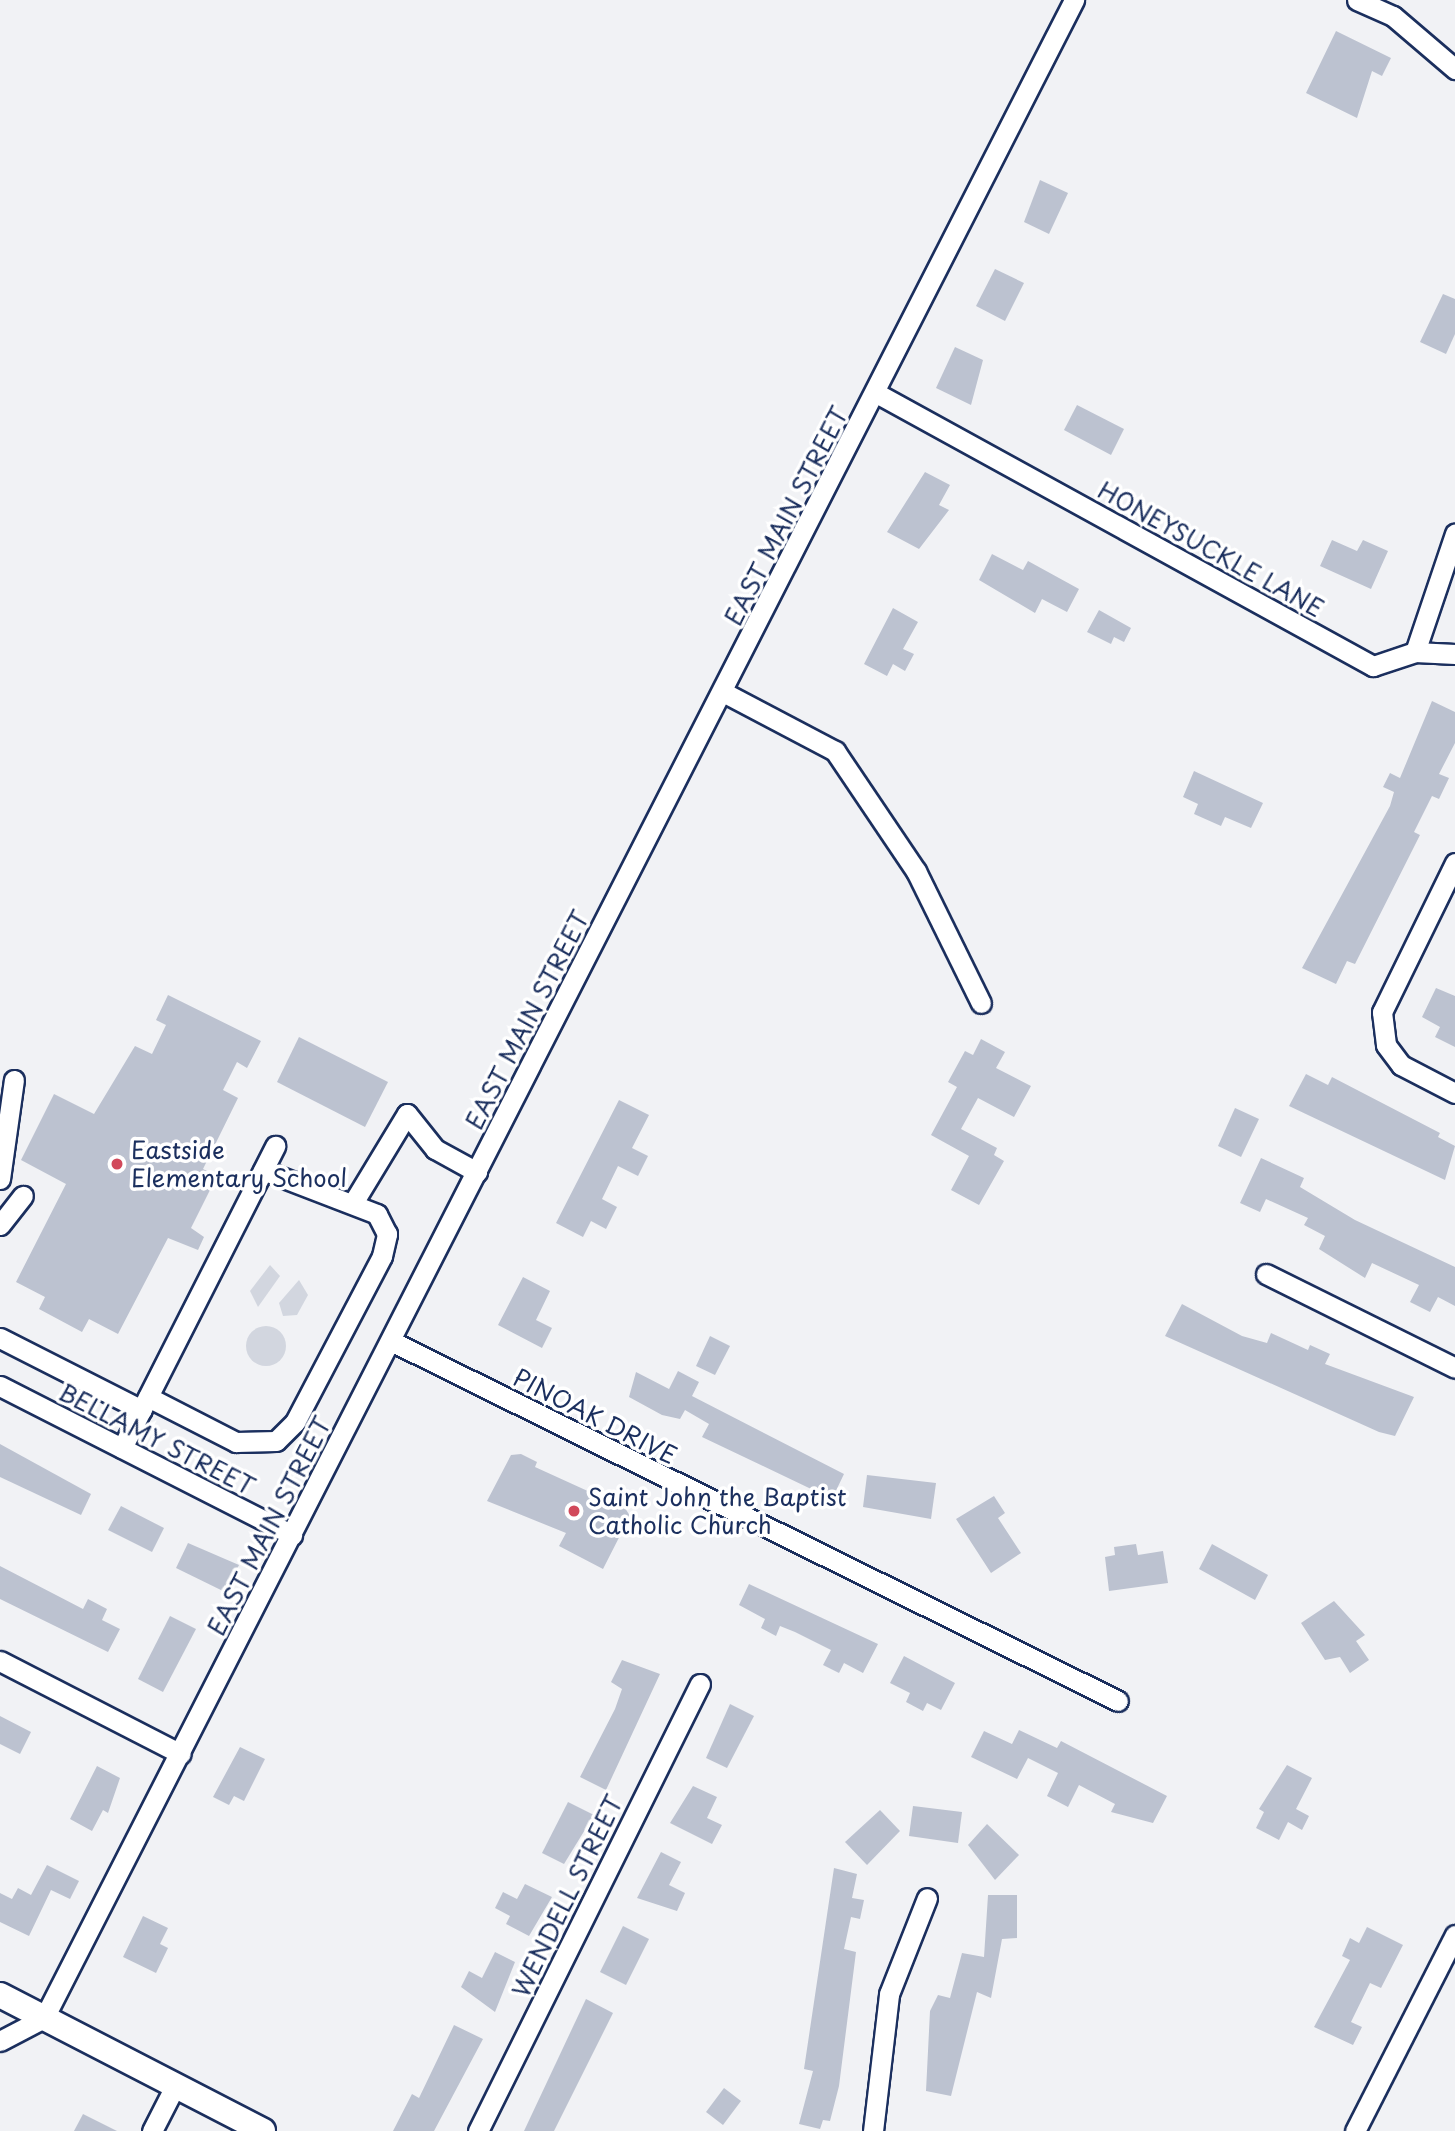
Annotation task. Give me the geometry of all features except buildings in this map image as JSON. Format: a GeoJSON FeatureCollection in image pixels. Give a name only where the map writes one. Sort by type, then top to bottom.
{"type":"FeatureCollection","features":[{"type":"Feature","properties":{"kind":"main road"},"geometry":{"type":"LineString","coordinates":[[0,1996],[263,2131]]}},
{"type":"Feature","properties":{"kind":"street","name":"EAST MAIN STREET"},"geometry":{"type":"LineString","coordinates":[[44,2018],[878,394],[1074,0]]}},
{"type":"Feature","properties":{"kind":"street"},"geometry":{"type":"LineString","coordinates":[[1357,0],[1393,16],[1455,69]]}},
{"type":"Feature","properties":{"kind":"street","name":"HONEYSUCKLE LANE"},"geometry":{"type":"LineString","coordinates":[[878,394],[1373,666],[1415,652]]}},
{"type":"Feature","properties":{"kind":"street"},"geometry":{"type":"LineString","coordinates":[[1455,534],[1415,652],[1455,654]]}},
{"type":"Feature","properties":{"kind":"street"},"geometry":{"type":"LineString","coordinates":[[723,692],[835,751],[916,871],[981,1003]]}},
{"type":"Feature","properties":{"kind":"street"},"geometry":{"type":"LineString","coordinates":[[1455,863],[1382,1012],[1386,1045],[1401,1065],[1455,1093]]}},
{"type":"Feature","properties":{"kind":"street"},"geometry":{"type":"LineString","coordinates":[[0,1179],[14,1080]]}},
{"type":"Feature","properties":{"kind":"street"},"geometry":{"type":"LineString","coordinates":[[353,1203],[407,1114],[435,1149],[477,1171]]}},
{"type":"Feature","properties":{"kind":"street"},"geometry":{"type":"LineString","coordinates":[[122,1448],[275,1146]]}},
{"type":"Feature","properties":{"kind":"street"},"geometry":{"type":"LineString","coordinates":[[0,1338],[145,1404],[249,1446],[287,1433],[386,1245],[377,1214],[263,1170]]}},
{"type":"Feature","properties":{"kind":"street"},"geometry":{"type":"LineString","coordinates":[[0,1225],[23,1196]]}},
{"type":"Feature","properties":{"kind":"street"},"geometry":{"type":"LineString","coordinates":[[1266,1274],[1455,1368]]}},
{"type":"Feature","properties":{"kind":"street","name":"PINOAK DRIVE"},"geometry":{"type":"LineString","coordinates":[[391,1341],[1118,1701]]}},
{"type":"Feature","properties":{"kind":"street","name":"BELLAMY STREET"},"geometry":{"type":"LineString","coordinates":[[0,1386],[292,1535]]}},
{"type":"Feature","properties":{"kind":"street"},"geometry":{"type":"LineString","coordinates":[[0,1661],[181,1754]]}},
{"type":"Feature","properties":{"kind":"street","name":"WENDELL STREET"},"geometry":{"type":"LineString","coordinates":[[478,2131],[700,1684]]}},
{"type":"Feature","properties":{"kind":"street"},"geometry":{"type":"LineString","coordinates":[[873,2131],[889,1994],[927,1898]]}},
{"type":"Feature","properties":{"kind":"street"},"geometry":{"type":"LineString","coordinates":[[1355,2131],[1455,1935]]}},
{"type":"Feature","properties":{"kind":"street"},"geometry":{"type":"LineString","coordinates":[[0,2041],[44,2018]]}},
{"type":"Feature","properties":{"kind":"street"},"geometry":{"type":"LineString","coordinates":[[152,2131],[174,2086]]}},
{"type":"Feature","properties":{"kind":"shaded area"},"geometry":{"type":"Polygon","coordinates":[[[270,1265],[280,1276],[258,1307],[250,1291],[270,1265]]]}},
{"type":"Feature","properties":{"kind":"shaded area"},"geometry":{"type":"Polygon","coordinates":[[[299,1280],[308,1295],[297,1315],[283,1316],[279,1303],[299,1280]]]}},
{"type":"Feature","properties":{"kind":"shaded area"},"geometry":{"type":"Polygon","coordinates":[[[266,1326],[274,1327],[280,1332],[285,1338],[285,1354],[280,1360],[274,1365],[266,1366],[258,1365],[252,1360],[247,1354],[246,1346],[247,1338],[252,1332],[258,1327],[266,1326]]]}},
{"type":"Feature","properties":{"kind":"place","name":"Eastside Elementary School"},"geometry":{"type":"Point","coordinates":[117,1164]}},
{"type":"Feature","properties":{"kind":"place","name":"Saint John the Baptist Catholic Church"},"geometry":{"type":"Point","coordinates":[574,1511]}}]}
